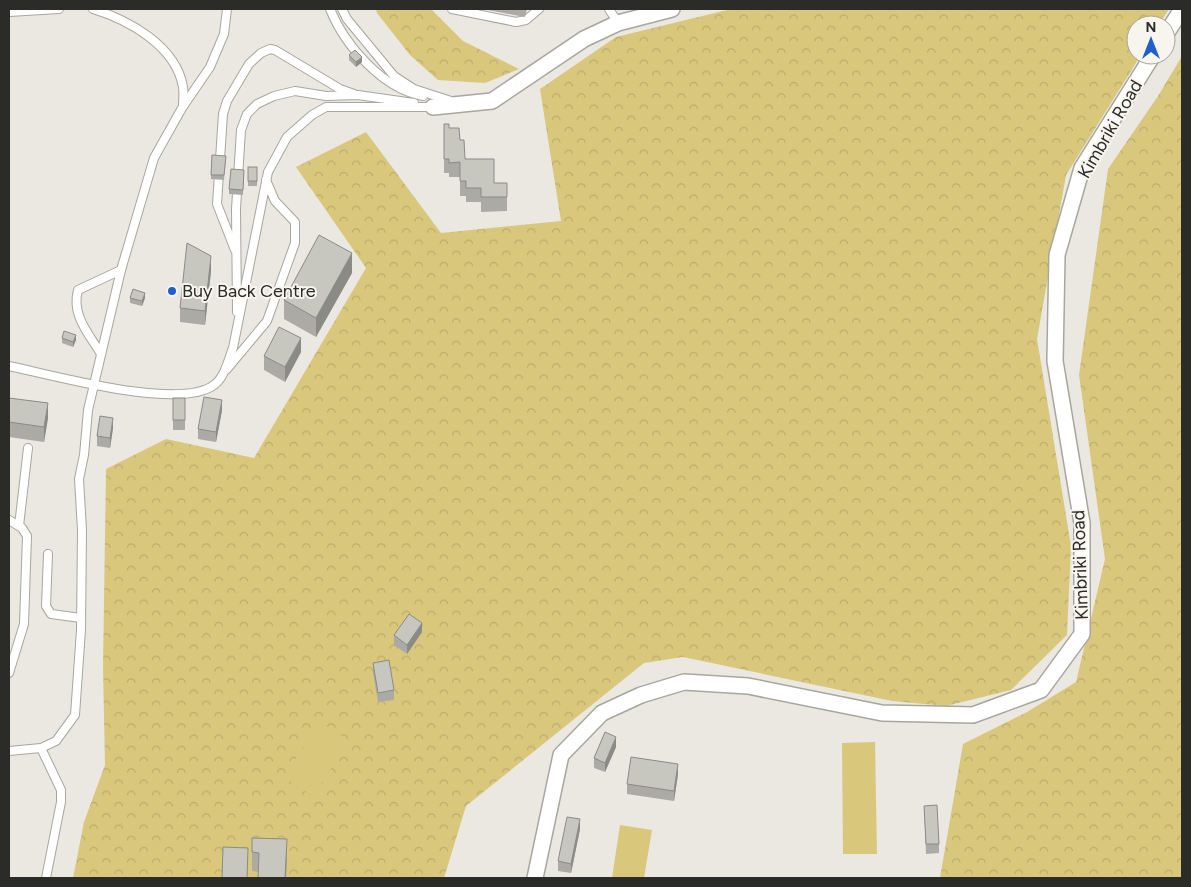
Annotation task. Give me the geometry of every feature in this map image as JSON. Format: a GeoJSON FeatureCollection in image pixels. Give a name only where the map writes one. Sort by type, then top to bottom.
{"type":"FeatureCollection","features":[{"type":"Feature","properties":{"kind":"street"},"geometry":{"type":"LineString","coordinates":[[438,103],[466,105],[492,101],[584,39],[618,24],[672,9]]}},
{"type":"Feature","properties":{"kind":"street","name":"Kimbriki Road"},"geometry":{"type":"LineString","coordinates":[[535,878],[561,755],[602,713],[641,694],[684,682],[693,682],[748,686],[882,713],[973,715],[1041,690],[1082,634],[1082,524],[1055,361],[1057,255],[1082,168],[1147,65]]}},
{"type":"Feature","properties":{"kind":"lane"},"geometry":{"type":"LineString","coordinates":[[9,12],[59,9]]}},
{"type":"Feature","properties":{"kind":"lane"},"geometry":{"type":"LineString","coordinates":[[93,9],[114,15]]}},
{"type":"Feature","properties":{"kind":"lane"},"geometry":{"type":"LineString","coordinates":[[108,9],[114,15],[145,34],[166,52],[178,71],[184,88],[182,108]]}},
{"type":"Feature","properties":{"kind":"lane"},"geometry":{"type":"LineString","coordinates":[[9,751],[41,748],[56,741],[75,715],[81,618],[82,530],[79,479],[84,455],[88,410],[121,270],[154,158],[182,108],[210,67],[224,34],[227,9]]}},
{"type":"Feature","properties":{"kind":"lane"},"geometry":{"type":"LineString","coordinates":[[330,9],[343,33],[383,79],[410,94],[438,103]]}},
{"type":"Feature","properties":{"kind":"lane"},"geometry":{"type":"LineString","coordinates":[[342,9],[347,19],[394,76],[438,103]]}},
{"type":"Feature","properties":{"kind":"lane"},"geometry":{"type":"LineString","coordinates":[[452,9],[516,22],[526,20],[539,9]]}},
{"type":"Feature","properties":{"kind":"lane"},"geometry":{"type":"LineString","coordinates":[[609,9],[618,24]]}},
{"type":"Feature","properties":{"kind":"lane"},"geometry":{"type":"LineString","coordinates":[[237,255],[217,204],[222,126],[227,101],[249,64],[256,56],[270,49],[285,54],[332,84],[358,95]]}},
{"type":"Feature","properties":{"kind":"lane"},"geometry":{"type":"LineString","coordinates":[[237,328],[237,196],[242,130],[247,114],[257,104],[274,96],[295,91],[326,96],[358,95],[438,103]]}},
{"type":"Feature","properties":{"kind":"lane"},"geometry":{"type":"LineString","coordinates":[[224,372],[237,328],[266,180],[270,166],[287,137],[312,115],[326,107],[438,103]]}},
{"type":"Feature","properties":{"kind":"lane"},"geometry":{"type":"LineString","coordinates":[[9,366],[130,391],[186,394],[203,392],[216,384],[267,321],[295,243],[295,222],[275,201],[266,180]]}},
{"type":"Feature","properties":{"kind":"lane"},"geometry":{"type":"LineString","coordinates":[[101,354],[78,317],[75,301],[78,290],[121,270]]}},
{"type":"Feature","properties":{"kind":"lane"},"geometry":{"type":"LineString","coordinates":[[19,526],[28,448]]}},
{"type":"Feature","properties":{"kind":"lane"},"geometry":{"type":"LineString","coordinates":[[9,520],[19,526],[27,536],[24,624],[9,673]]}},
{"type":"Feature","properties":{"kind":"lane"},"geometry":{"type":"LineString","coordinates":[[48,554],[46,606],[51,614],[81,618]]}},
{"type":"Feature","properties":{"kind":"lane"},"geometry":{"type":"LineString","coordinates":[[41,748],[61,790],[61,802],[46,878]]}},
{"type":"Feature","properties":{"kind":"green space"},"geometry":{"type":"Polygon","coordinates":[[[376,9],[431,9],[463,41],[519,69],[485,83],[438,80],[410,55],[377,13],[376,9]]]}},
{"type":"Feature","properties":{"kind":"green space"},"geometry":{"type":"Polygon","coordinates":[[[731,9],[1169,9],[1165,15],[1126,15],[1126,65],[1135,65],[1066,175],[1037,339],[1071,546],[1067,635],[1011,690],[946,706],[892,701],[683,657],[644,663],[466,806],[444,878],[73,878],[84,822],[105,765],[103,667],[106,469],[166,439],[254,458],[366,268],[296,167],[366,132],[441,233],[561,221],[540,89],[616,37],[731,9]]]}},
{"type":"Feature","properties":{"kind":"green space"},"geometry":{"type":"Polygon","coordinates":[[[1182,56],[1182,878],[940,878],[963,744],[1027,712],[1076,682],[1105,559],[1079,375],[1108,169],[1158,96],[1182,56]]]}},
{"type":"Feature","properties":{"kind":"green space"},"geometry":{"type":"Polygon","coordinates":[[[320,722],[348,740],[314,797],[284,777],[320,722]]]}},
{"type":"Feature","properties":{"kind":"green space"},"geometry":{"type":"Polygon","coordinates":[[[875,742],[877,854],[843,854],[842,743],[875,742]]]}},
{"type":"Feature","properties":{"kind":"green space"},"geometry":{"type":"Polygon","coordinates":[[[620,825],[652,830],[644,878],[612,878],[620,825]]]}},
{"type":"Feature","properties":{"kind":"building"},"geometry":{"type":"Polygon","coordinates":[[[355,50],[362,57],[356,62],[349,55],[355,50]]]}},
{"type":"Feature","properties":{"kind":"building"},"geometry":{"type":"Polygon","coordinates":[[[444,124],[449,124],[449,128],[459,128],[460,140],[464,140],[465,159],[494,159],[494,183],[507,183],[507,197],[481,197],[481,188],[466,188],[466,181],[460,181],[460,162],[449,163],[449,159],[444,159],[444,124]]]}},
{"type":"Feature","properties":{"kind":"building"},"geometry":{"type":"Polygon","coordinates":[[[212,155],[226,156],[224,175],[211,175],[212,155]]]}},
{"type":"Feature","properties":{"kind":"building"},"geometry":{"type":"Polygon","coordinates":[[[248,167],[257,167],[257,181],[248,181],[248,167]]]}},
{"type":"Feature","properties":{"kind":"building"},"geometry":{"type":"Polygon","coordinates":[[[231,169],[244,170],[243,190],[229,189],[231,169]]]}},
{"type":"Feature","properties":{"kind":"building"},"geometry":{"type":"Polygon","coordinates":[[[319,235],[352,253],[316,318],[284,300],[319,235]]]}},
{"type":"Feature","properties":{"kind":"building"},"geometry":{"type":"Polygon","coordinates":[[[187,243],[211,256],[205,311],[180,308],[187,243]]]}},
{"type":"Feature","properties":{"kind":"building"},"geometry":{"type":"Polygon","coordinates":[[[133,289],[145,293],[142,301],[130,298],[133,289]]]}},
{"type":"Feature","properties":{"kind":"building"},"geometry":{"type":"Polygon","coordinates":[[[279,327],[301,338],[285,367],[264,356],[279,327]]]}},
{"type":"Feature","properties":{"kind":"building"},"geometry":{"type":"Polygon","coordinates":[[[64,331],[76,335],[73,342],[62,338],[64,331]]]}},
{"type":"Feature","properties":{"kind":"building"},"geometry":{"type":"Polygon","coordinates":[[[204,397],[222,400],[216,432],[198,429],[204,397]]]}},
{"type":"Feature","properties":{"kind":"building"},"geometry":{"type":"Polygon","coordinates":[[[9,398],[48,403],[44,427],[9,422],[9,398]]]}},
{"type":"Feature","properties":{"kind":"building"},"geometry":{"type":"Polygon","coordinates":[[[173,398],[185,398],[185,420],[173,420],[173,398]]]}},
{"type":"Feature","properties":{"kind":"building"},"geometry":{"type":"Polygon","coordinates":[[[100,416],[113,418],[110,438],[97,436],[100,416]]]}},
{"type":"Feature","properties":{"kind":"building"},"geometry":{"type":"Polygon","coordinates":[[[409,614],[422,623],[407,645],[394,635],[409,614]]]}},
{"type":"Feature","properties":{"kind":"building"},"geometry":{"type":"Polygon","coordinates":[[[389,660],[394,690],[378,693],[373,663],[389,660]]]}},
{"type":"Feature","properties":{"kind":"building"},"geometry":{"type":"Polygon","coordinates":[[[605,732],[616,737],[605,763],[594,758],[605,732]]]}},
{"type":"Feature","properties":{"kind":"building"},"geometry":{"type":"Polygon","coordinates":[[[631,757],[678,764],[674,791],[627,784],[631,757]]]}},
{"type":"Feature","properties":{"kind":"building"},"geometry":{"type":"Polygon","coordinates":[[[937,805],[939,844],[926,844],[924,806],[937,805]]]}},
{"type":"Feature","properties":{"kind":"building"},"geometry":{"type":"Polygon","coordinates":[[[567,817],[580,819],[571,864],[558,861],[567,817]]]}},
{"type":"Feature","properties":{"kind":"building"},"geometry":{"type":"Polygon","coordinates":[[[252,838],[287,839],[285,878],[258,878],[259,853],[252,852],[252,838]]]}},
{"type":"Feature","properties":{"kind":"building"},"geometry":{"type":"Polygon","coordinates":[[[223,847],[248,848],[247,878],[222,878],[223,847]]]}},
{"type":"Feature","properties":{"kind":"place","name":"Buy Back Centre"},"geometry":{"type":"Point","coordinates":[172,291]}}]}
